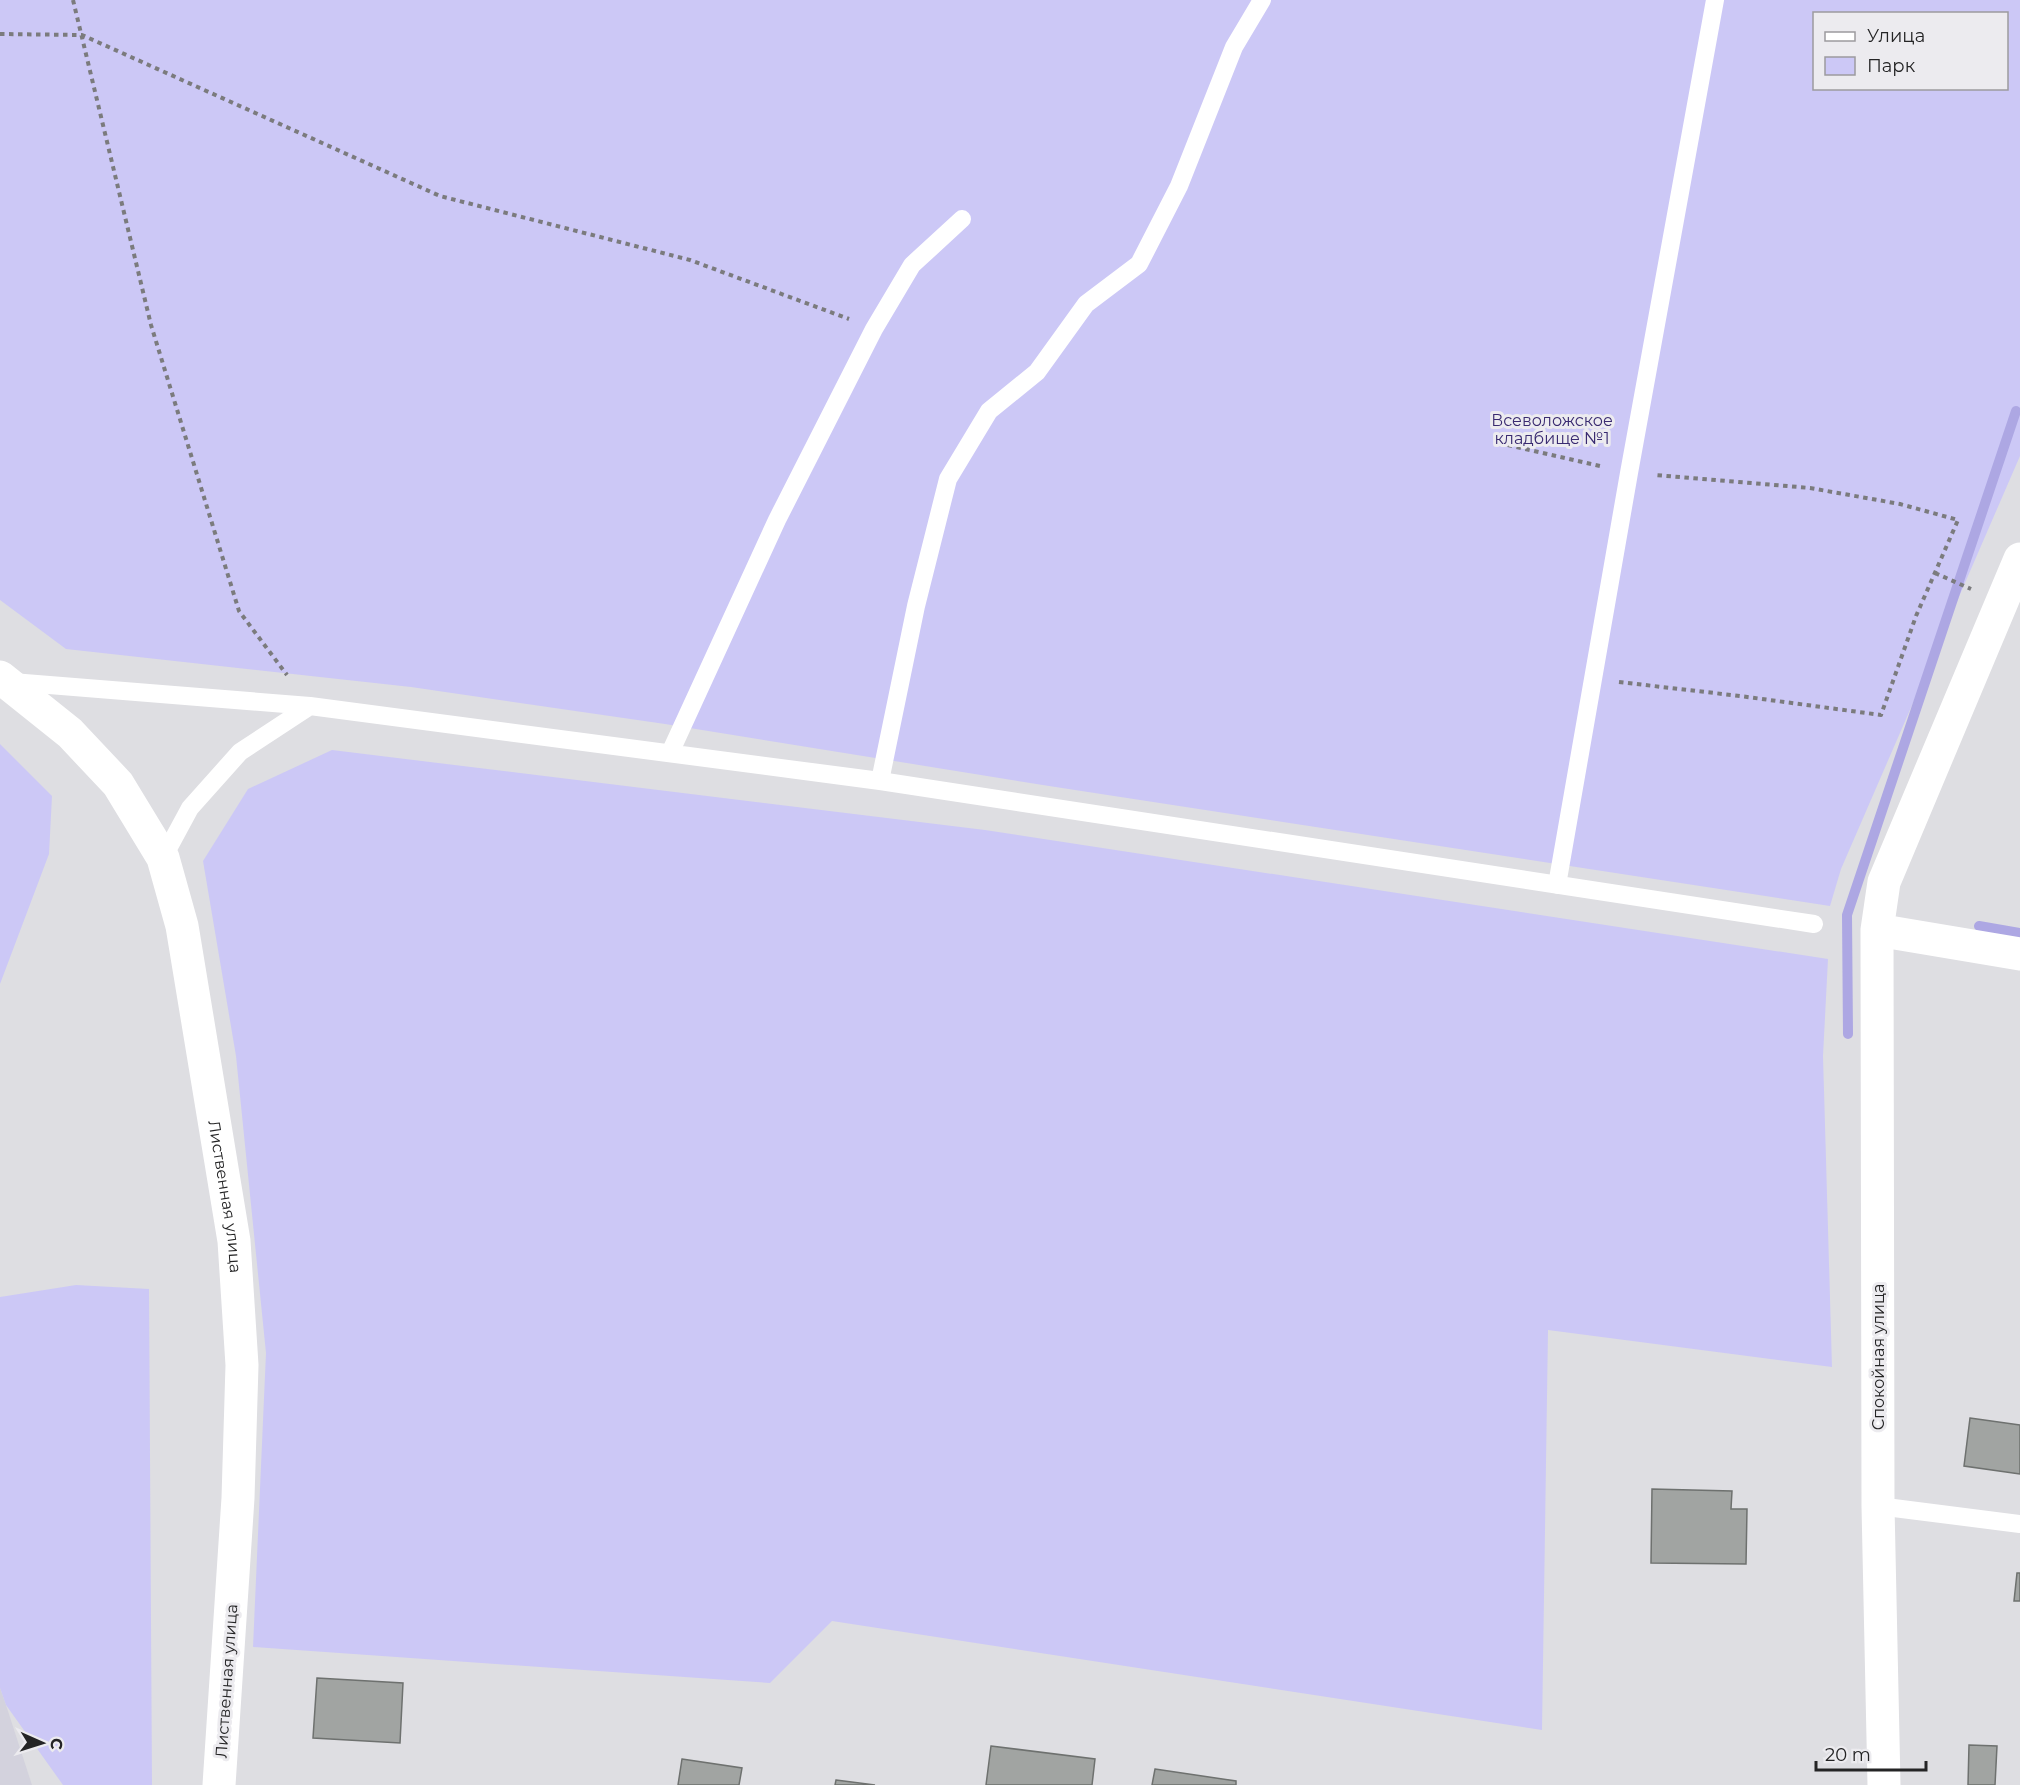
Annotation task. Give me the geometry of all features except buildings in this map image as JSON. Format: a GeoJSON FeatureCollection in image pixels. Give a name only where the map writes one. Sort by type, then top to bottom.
{"type":"FeatureCollection","features":[{"type":"Feature","properties":{"kind":"street","name":"Спокойная улица"},"geometry":{"type":"LineString","coordinates":[[1884,1785],[1878,1506],[1877,930],[1884,882],[2020,560]]}},
{"type":"Feature","properties":{"kind":"street","name":"Лиственная улица"},"geometry":{"type":"LineString","coordinates":[[4,679],[70,733],[118,784],[163,858],[182,926],[232,1229],[241,1354],[238,1498],[219,1785]]}},
{"type":"Feature","properties":{"kind":"street"},"geometry":{"type":"LineString","coordinates":[[1877,930],[2020,954]]}},
{"type":"Feature","properties":{"kind":"lane"},"geometry":{"type":"LineString","coordinates":[[880,781],[916,606],[948,478],[989,411],[1037,372],[1086,304],[1139,264],[1179,186],[1234,47],[1262,0]]}},
{"type":"Feature","properties":{"kind":"lane"},"geometry":{"type":"LineString","coordinates":[[1557,885],[1715,0]]}},
{"type":"Feature","properties":{"kind":"lane"},"geometry":{"type":"LineString","coordinates":[[670,753],[777,520],[874,329],[912,265],[962,219]]}},
{"type":"Feature","properties":{"kind":"lane"},"geometry":{"type":"LineString","coordinates":[[4,679],[310,706],[880,781],[1814,924]]}},
{"type":"Feature","properties":{"kind":"lane"},"geometry":{"type":"LineString","coordinates":[[163,858],[190,808],[240,752],[310,706]]}},
{"type":"Feature","properties":{"kind":"lane"},"geometry":{"type":"LineString","coordinates":[[1878,1506],[2020,1524]]}},
{"type":"Feature","properties":{"kind":"path"},"geometry":{"type":"LineString","coordinates":[[73,0],[151,325],[239,611],[310,706]]}},
{"type":"Feature","properties":{"kind":"path"},"geometry":{"type":"LineString","coordinates":[[0,34],[82,34],[440,196],[690,260],[874,329]]}},
{"type":"Feature","properties":{"kind":"path"},"geometry":{"type":"LineString","coordinates":[[1499,443],[1629,473],[1810,488],[1900,504],[1958,520],[1916,616],[1881,716],[1740,696],[1592,679]]}},
{"type":"Feature","properties":{"kind":"path"},"geometry":{"type":"LineString","coordinates":[[1935,573],[1959,584]]}},
{"type":"Feature","properties":{"kind":"shaded area"},"geometry":{"type":"Polygon","coordinates":[[[0,1688],[6,1705],[32,1785],[0,1785],[0,1688]]]}},
{"type":"Feature","properties":{"kind":"green space","name":"Всеволожское кладбище №1"},"geometry":{"type":"Polygon","coordinates":[[[0,0],[2020,0],[2020,456],[1841,869],[1830,906],[1049,786],[665,724],[411,687],[66,649],[0,600],[0,0]]]}},
{"type":"Feature","properties":{"kind":"green space"},"geometry":{"type":"Polygon","coordinates":[[[0,744],[52,796],[49,854],[0,984],[0,744]]]}},
{"type":"Feature","properties":{"kind":"green space"},"geometry":{"type":"Polygon","coordinates":[[[332,750],[985,830],[1828,959],[1823,1056],[1832,1367],[1548,1330],[1542,1730],[832,1621],[770,1683],[253,1647],[266,1353],[236,1056],[203,861],[248,789],[332,750]]]}},
{"type":"Feature","properties":{"kind":"green space"},"geometry":{"type":"Polygon","coordinates":[[[76,1285],[149,1289],[152,1785],[63,1785],[6,1705],[0,1688],[0,1297],[76,1285]]]}},
{"type":"Feature","properties":{"kind":"waterway"},"geometry":{"type":"LineString","coordinates":[[1848,1034],[1847,915],[2016,411]]}},
{"type":"Feature","properties":{"kind":"waterway"},"geometry":{"type":"LineString","coordinates":[[1979,926],[2020,933]]}}]}
